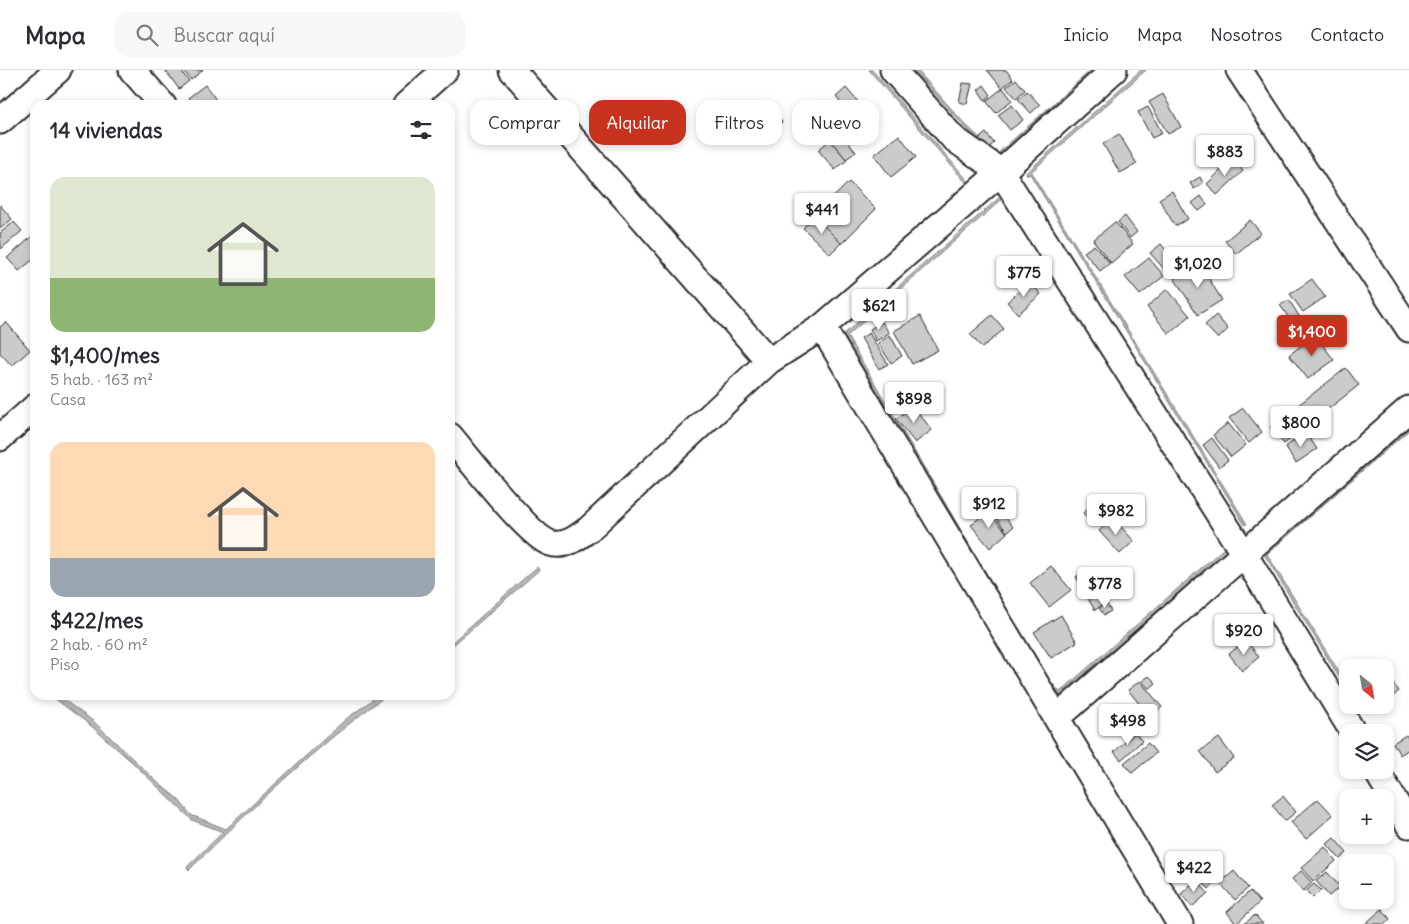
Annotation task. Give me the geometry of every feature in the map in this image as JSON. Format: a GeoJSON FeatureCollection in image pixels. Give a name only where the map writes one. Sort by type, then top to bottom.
{"type":"FeatureCollection","features":[{"type":"Feature","properties":{"kind":"street"},"geometry":{"type":"LineString","coordinates":[[0,122],[58,70]]}},
{"type":"Feature","properties":{"kind":"street"},"geometry":{"type":"LineString","coordinates":[[132,70],[159,100]]}},
{"type":"Feature","properties":{"kind":"street"},"geometry":{"type":"LineString","coordinates":[[412,100],[445,70]]}},
{"type":"Feature","properties":{"kind":"street"},"geometry":{"type":"LineString","coordinates":[[512,70],[769,361]]}},
{"type":"Feature","properties":{"kind":"street"},"geometry":{"type":"LineString","coordinates":[[893,70],[953,138],[1001,172],[1244,554],[1348,724]]}},
{"type":"Feature","properties":{"kind":"street"},"geometry":{"type":"LineString","coordinates":[[455,442],[532,532],[551,544],[571,542],[588,529],[769,361],[822,327],[1001,172],[1114,70]]}},
{"type":"Feature","properties":{"kind":"street"},"geometry":{"type":"LineString","coordinates":[[1239,70],[1409,329]]}},
{"type":"Feature","properties":{"kind":"street"},"geometry":{"type":"LineString","coordinates":[[822,327],[1180,924]]}},
{"type":"Feature","properties":{"kind":"street"},"geometry":{"type":"LineString","coordinates":[[1057,718],[1409,409]]}},
{"type":"Feature","properties":{"kind":"street"},"geometry":{"type":"LineString","coordinates":[[0,438],[30,411]]}},
{"type":"Feature","properties":{"kind":"street"},"geometry":{"type":"LineString","coordinates":[[1381,779],[1409,825]]}},
{"type":"Feature","properties":{"kind":"shaded area"},"geometry":{"type":"Polygon","coordinates":[[[869,70],[872,70],[970,183],[968,185],[869,70]]]}},
{"type":"Feature","properties":{"kind":"shaded area"},"geometry":{"type":"Polygon","coordinates":[[[913,70],[917,70],[964,123],[997,154],[1091,70],[1096,70],[997,158],[963,125],[913,70]]]}},
{"type":"Feature","properties":{"kind":"shaded area"},"geometry":{"type":"Polygon","coordinates":[[[1141,70],[1146,70],[1031,172],[1247,524],[1245,525],[1030,174],[1027,175],[1026,173],[1141,70]]]}},
{"type":"Feature","properties":{"kind":"shaded area"},"geometry":{"type":"Polygon","coordinates":[[[1009,189],[1228,550],[1059,696],[1047,682],[843,335],[1009,189]],[[1008,194],[847,336],[1049,680],[1060,692],[1224,548],[1008,194]]]}},
{"type":"Feature","properties":{"kind":"shaded area"},"geometry":{"type":"Polygon","coordinates":[[[1409,426],[1409,430],[1267,554],[1339,672],[1339,677],[1264,554],[1409,426]]]}},
{"type":"Feature","properties":{"kind":"shaded area"},"geometry":{"type":"Polygon","coordinates":[[[537,567],[539,570],[455,644],[455,640],[537,567]]]}},
{"type":"Feature","properties":{"kind":"shaded area"},"geometry":{"type":"Polygon","coordinates":[[[1238,575],[1245,576],[1339,730],[1339,735],[1250,586],[1238,577],[1079,717],[1078,715],[1238,575]]]}},
{"type":"Feature","properties":{"kind":"shaded area"},"geometry":{"type":"Polygon","coordinates":[[[57,700],[64,700],[93,721],[157,782],[178,799],[191,815],[226,829],[346,719],[372,700],[380,700],[309,757],[260,801],[189,870],[187,867],[223,832],[192,820],[132,762],[90,725],[57,700]]]}},
{"type":"Feature","properties":{"kind":"building"},"geometry":{"type":"Polygon","coordinates":[[[165,70],[180,70],[189,81],[179,89],[165,70]]]}},
{"type":"Feature","properties":{"kind":"building"},"geometry":{"type":"Polygon","coordinates":[[[183,70],[203,70],[191,80],[183,70]]]}},
{"type":"Feature","properties":{"kind":"building"},"geometry":{"type":"Polygon","coordinates":[[[987,70],[1006,70],[1013,79],[1002,88],[987,70]]]}},
{"type":"Feature","properties":{"kind":"building"},"geometry":{"type":"Polygon","coordinates":[[[1016,79],[1025,90],[1016,98],[1006,87],[1016,79]]]}},
{"type":"Feature","properties":{"kind":"building"},"geometry":{"type":"Polygon","coordinates":[[[963,83],[972,84],[967,104],[959,102],[963,83]]]}},
{"type":"Feature","properties":{"kind":"building"},"geometry":{"type":"Polygon","coordinates":[[[205,85],[216,100],[190,100],[188,98],[205,85]]]}},
{"type":"Feature","properties":{"kind":"building"},"geometry":{"type":"Polygon","coordinates":[[[984,85],[991,95],[985,100],[978,90],[984,85]]]}},
{"type":"Feature","properties":{"kind":"building"},"geometry":{"type":"Polygon","coordinates":[[[846,88],[857,100],[839,100],[836,97],[846,88]]]}},
{"type":"Feature","properties":{"kind":"building"},"geometry":{"type":"Polygon","coordinates":[[[1003,88],[1012,100],[996,113],[986,101],[1003,88]]]}},
{"type":"Feature","properties":{"kind":"building"},"geometry":{"type":"Polygon","coordinates":[[[1027,91],[1040,105],[1031,113],[1018,99],[1027,91]]]}},
{"type":"Feature","properties":{"kind":"building"},"geometry":{"type":"Polygon","coordinates":[[[1163,94],[1181,127],[1168,134],[1149,102],[1163,94]]]}},
{"type":"Feature","properties":{"kind":"building"},"geometry":{"type":"Polygon","coordinates":[[[1012,105],[1023,120],[1010,130],[998,115],[1012,105]]]}},
{"type":"Feature","properties":{"kind":"building"},"geometry":{"type":"Polygon","coordinates":[[[1148,107],[1162,133],[1152,138],[1138,112],[1148,107]]]}},
{"type":"Feature","properties":{"kind":"building"},"geometry":{"type":"Polygon","coordinates":[[[986,133],[994,143],[985,151],[976,141],[986,133]]]}},
{"type":"Feature","properties":{"kind":"building"},"geometry":{"type":"Polygon","coordinates":[[[1119,134],[1137,164],[1120,173],[1103,144],[1119,134]]]}},
{"type":"Feature","properties":{"kind":"building"},"geometry":{"type":"Polygon","coordinates":[[[899,135],[916,157],[891,177],[874,155],[899,135]]]}},
{"type":"Feature","properties":{"kind":"building"},"geometry":{"type":"Polygon","coordinates":[[[824,145],[834,145],[847,160],[835,170],[818,150],[824,145]]]}},
{"type":"Feature","properties":{"kind":"building"},"geometry":{"type":"Polygon","coordinates":[[[834,145],[850,145],[856,152],[846,159],[834,145]]]}},
{"type":"Feature","properties":{"kind":"building"},"geometry":{"type":"Polygon","coordinates":[[[1232,159],[1243,171],[1217,195],[1207,184],[1232,159]]]}},
{"type":"Feature","properties":{"kind":"building"},"geometry":{"type":"Polygon","coordinates":[[[1200,177],[1203,183],[1194,189],[1190,183],[1200,177]]]}},
{"type":"Feature","properties":{"kind":"building"},"geometry":{"type":"Polygon","coordinates":[[[849,182],[876,209],[841,244],[814,216],[849,182]]]}},
{"type":"Feature","properties":{"kind":"building"},"geometry":{"type":"Polygon","coordinates":[[[1172,191],[1188,219],[1175,226],[1159,199],[1172,191]]]}},
{"type":"Feature","properties":{"kind":"building"},"geometry":{"type":"Polygon","coordinates":[[[1201,196],[1207,205],[1199,211],[1192,203],[1201,196]]]}},
{"type":"Feature","properties":{"kind":"building"},"geometry":{"type":"Polygon","coordinates":[[[0,205],[12,219],[0,229],[0,205]]]}},
{"type":"Feature","properties":{"kind":"building"},"geometry":{"type":"Polygon","coordinates":[[[814,216],[841,243],[830,254],[803,228],[814,216]]]}},
{"type":"Feature","properties":{"kind":"building"},"geometry":{"type":"Polygon","coordinates":[[[1125,216],[1137,232],[1130,238],[1118,222],[1125,216]]]}},
{"type":"Feature","properties":{"kind":"building"},"geometry":{"type":"Polygon","coordinates":[[[1250,220],[1261,233],[1236,254],[1225,241],[1250,220]]]}},
{"type":"Feature","properties":{"kind":"building"},"geometry":{"type":"Polygon","coordinates":[[[14,222],[22,231],[1,249],[0,233],[14,222]]]}},
{"type":"Feature","properties":{"kind":"building"},"geometry":{"type":"Polygon","coordinates":[[[1115,222],[1133,244],[1111,263],[1093,240],[1115,222]]]}},
{"type":"Feature","properties":{"kind":"building"},"geometry":{"type":"Polygon","coordinates":[[[30,238],[30,262],[19,271],[7,258],[30,238]]]}},
{"type":"Feature","properties":{"kind":"building"},"geometry":{"type":"Polygon","coordinates":[[[1161,244],[1176,262],[1166,271],[1150,253],[1161,244]]]}},
{"type":"Feature","properties":{"kind":"building"},"geometry":{"type":"Polygon","coordinates":[[[1094,245],[1110,263],[1100,271],[1084,252],[1094,245]]]}},
{"type":"Feature","properties":{"kind":"building"},"geometry":{"type":"Polygon","coordinates":[[[1149,258],[1164,276],[1140,295],[1125,277],[1149,258]]]}},
{"type":"Feature","properties":{"kind":"building"},"geometry":{"type":"Polygon","coordinates":[[[1199,263],[1222,300],[1198,315],[1174,278],[1199,263]]]}},
{"type":"Feature","properties":{"kind":"building"},"geometry":{"type":"Polygon","coordinates":[[[1312,279],[1325,297],[1303,312],[1290,294],[1312,279]]]}},
{"type":"Feature","properties":{"kind":"building"},"geometry":{"type":"Polygon","coordinates":[[[1030,282],[1041,294],[1018,314],[1007,302],[1030,282]]]}},
{"type":"Feature","properties":{"kind":"building"},"geometry":{"type":"Polygon","coordinates":[[[1167,289],[1190,316],[1169,334],[1147,307],[1167,289]]]}},
{"type":"Feature","properties":{"kind":"building"},"geometry":{"type":"Polygon","coordinates":[[[1289,300],[1299,316],[1291,321],[1280,305],[1289,300]]]}},
{"type":"Feature","properties":{"kind":"building"},"geometry":{"type":"Polygon","coordinates":[[[992,315],[1004,329],[982,348],[970,334],[992,315]]]}},
{"type":"Feature","properties":{"kind":"building"},"geometry":{"type":"Polygon","coordinates":[[[1216,315],[1228,329],[1218,339],[1205,325],[1216,315]]]}},
{"type":"Feature","properties":{"kind":"building"},"geometry":{"type":"Polygon","coordinates":[[[920,316],[938,350],[912,364],[894,331],[920,316]]]}},
{"type":"Feature","properties":{"kind":"building"},"geometry":{"type":"Polygon","coordinates":[[[6,322],[30,350],[12,366],[0,353],[0,327],[6,322]]]}},
{"type":"Feature","properties":{"kind":"building"},"geometry":{"type":"Polygon","coordinates":[[[882,322],[889,333],[876,341],[870,329],[882,322]]]}},
{"type":"Feature","properties":{"kind":"building"},"geometry":{"type":"Polygon","coordinates":[[[869,333],[888,364],[879,369],[861,338],[869,333]]]}},
{"type":"Feature","properties":{"kind":"building"},"geometry":{"type":"Polygon","coordinates":[[[890,335],[902,356],[891,363],[878,343],[890,335]]]}},
{"type":"Feature","properties":{"kind":"building"},"geometry":{"type":"Polygon","coordinates":[[[1315,335],[1334,360],[1308,379],[1289,355],[1315,335]]]}},
{"type":"Feature","properties":{"kind":"building"},"geometry":{"type":"Polygon","coordinates":[[[1346,368],[1359,385],[1284,444],[1270,427],[1346,368]]]}},
{"type":"Feature","properties":{"kind":"building"},"geometry":{"type":"Polygon","coordinates":[[[913,406],[932,430],[915,443],[896,419],[913,406]]]}},
{"type":"Feature","properties":{"kind":"building"},"geometry":{"type":"Polygon","coordinates":[[[1243,408],[1262,432],[1249,443],[1229,418],[1243,408]]]}},
{"type":"Feature","properties":{"kind":"building"},"geometry":{"type":"Polygon","coordinates":[[[1228,423],[1246,445],[1231,457],[1213,435],[1228,423]]]}},
{"type":"Feature","properties":{"kind":"building"},"geometry":{"type":"Polygon","coordinates":[[[1306,433],[1317,449],[1296,463],[1285,447],[1306,433]]]}},
{"type":"Feature","properties":{"kind":"building"},"geometry":{"type":"Polygon","coordinates":[[[1212,438],[1228,460],[1219,467],[1203,445],[1212,438]]]}},
{"type":"Feature","properties":{"kind":"building"},"geometry":{"type":"Polygon","coordinates":[[[1103,494],[1115,507],[1095,526],[1083,513],[1103,494]]]}},
{"type":"Feature","properties":{"kind":"building"},"geometry":{"type":"Polygon","coordinates":[[[1127,501],[1133,510],[1123,517],[1116,509],[1127,501]]]}},
{"type":"Feature","properties":{"kind":"building"},"geometry":{"type":"Polygon","coordinates":[[[996,505],[1013,527],[1007,532],[990,510],[996,505]]]}},
{"type":"Feature","properties":{"kind":"building"},"geometry":{"type":"Polygon","coordinates":[[[987,511],[1007,533],[990,548],[971,525],[987,511]]]}},
{"type":"Feature","properties":{"kind":"building"},"geometry":{"type":"Polygon","coordinates":[[[1113,518],[1134,541],[1120,554],[1099,531],[1113,518]]]}},
{"type":"Feature","properties":{"kind":"building"},"geometry":{"type":"Polygon","coordinates":[[[1051,566],[1071,590],[1049,607],[1030,583],[1051,566]]]}},
{"type":"Feature","properties":{"kind":"building"},"geometry":{"type":"Polygon","coordinates":[[[1088,569],[1098,582],[1085,591],[1076,577],[1088,569]]]}},
{"type":"Feature","properties":{"kind":"building"},"geometry":{"type":"Polygon","coordinates":[[[1103,589],[1110,600],[1095,610],[1088,599],[1103,589]]]}},
{"type":"Feature","properties":{"kind":"building"},"geometry":{"type":"Polygon","coordinates":[[[1106,603],[1111,611],[1104,615],[1099,608],[1106,603]]]}},
{"type":"Feature","properties":{"kind":"building"},"geometry":{"type":"Polygon","coordinates":[[[1061,615],[1077,642],[1051,658],[1034,632],[1061,615]]]}},
{"type":"Feature","properties":{"kind":"building"},"geometry":{"type":"Polygon","coordinates":[[[1246,640],[1259,657],[1242,671],[1229,654],[1246,640]]]}},
{"type":"Feature","properties":{"kind":"building"},"geometry":{"type":"Polygon","coordinates":[[[1149,676],[1156,683],[1149,689],[1142,681],[1149,676]]]}},
{"type":"Feature","properties":{"kind":"building"},"geometry":{"type":"Polygon","coordinates":[[[1140,681],[1162,707],[1150,717],[1128,690],[1140,681]]]}},
{"type":"Feature","properties":{"kind":"building"},"geometry":{"type":"Polygon","coordinates":[[[1394,685],[1399,691],[1394,695],[1394,685]]]}},
{"type":"Feature","properties":{"kind":"building"},"geometry":{"type":"Polygon","coordinates":[[[1135,733],[1142,741],[1121,760],[1114,752],[1135,733]]]}},
{"type":"Feature","properties":{"kind":"building"},"geometry":{"type":"Polygon","coordinates":[[[1406,735],[1409,739],[1409,749],[1400,755],[1394,742],[1406,735]]]}},
{"type":"Feature","properties":{"kind":"building"},"geometry":{"type":"Polygon","coordinates":[[[1219,738],[1234,758],[1215,772],[1200,751],[1219,738]]]}},
{"type":"Feature","properties":{"kind":"building"},"geometry":{"type":"Polygon","coordinates":[[[1148,743],[1156,753],[1132,773],[1124,763],[1148,743]]]}},
{"type":"Feature","properties":{"kind":"building"},"geometry":{"type":"Polygon","coordinates":[[[1283,796],[1296,812],[1285,821],[1272,805],[1283,796]]]}},
{"type":"Feature","properties":{"kind":"building"},"geometry":{"type":"Polygon","coordinates":[[[1318,799],[1333,815],[1306,839],[1291,822],[1318,799]]]}},
{"type":"Feature","properties":{"kind":"building"},"geometry":{"type":"Polygon","coordinates":[[[1334,838],[1347,853],[1339,854],[1339,858],[1327,844],[1334,838]]]}},
{"type":"Feature","properties":{"kind":"building"},"geometry":{"type":"Polygon","coordinates":[[[1325,847],[1336,861],[1313,881],[1301,868],[1325,847]]]}},
{"type":"Feature","properties":{"kind":"building"},"geometry":{"type":"Polygon","coordinates":[[[1212,866],[1222,878],[1209,889],[1198,878],[1212,866]]]}},
{"type":"Feature","properties":{"kind":"building"},"geometry":{"type":"Polygon","coordinates":[[[1234,871],[1248,888],[1235,900],[1220,883],[1234,871]]]}},
{"type":"Feature","properties":{"kind":"building"},"geometry":{"type":"Polygon","coordinates":[[[1301,871],[1312,883],[1303,891],[1292,879],[1301,871]]]}},
{"type":"Feature","properties":{"kind":"building"},"geometry":{"type":"Polygon","coordinates":[[[1327,872],[1339,888],[1329,896],[1316,881],[1327,872]]]}},
{"type":"Feature","properties":{"kind":"building"},"geometry":{"type":"Polygon","coordinates":[[[1196,880],[1208,893],[1192,907],[1181,894],[1196,880]]]}},
{"type":"Feature","properties":{"kind":"building"},"geometry":{"type":"Polygon","coordinates":[[[1314,884],[1321,890],[1313,898],[1306,891],[1314,884]]]}},
{"type":"Feature","properties":{"kind":"building"},"geometry":{"type":"Polygon","coordinates":[[[1250,891],[1260,902],[1236,924],[1227,912],[1250,891]]]}},
{"type":"Feature","properties":{"kind":"building"},"geometry":{"type":"Polygon","coordinates":[[[1382,909],[1390,919],[1385,924],[1365,924],[1382,909]]]}},
{"type":"Feature","properties":{"kind":"building"},"geometry":{"type":"Polygon","coordinates":[[[1255,915],[1263,924],[1244,924],[1255,915]]]}}]}
